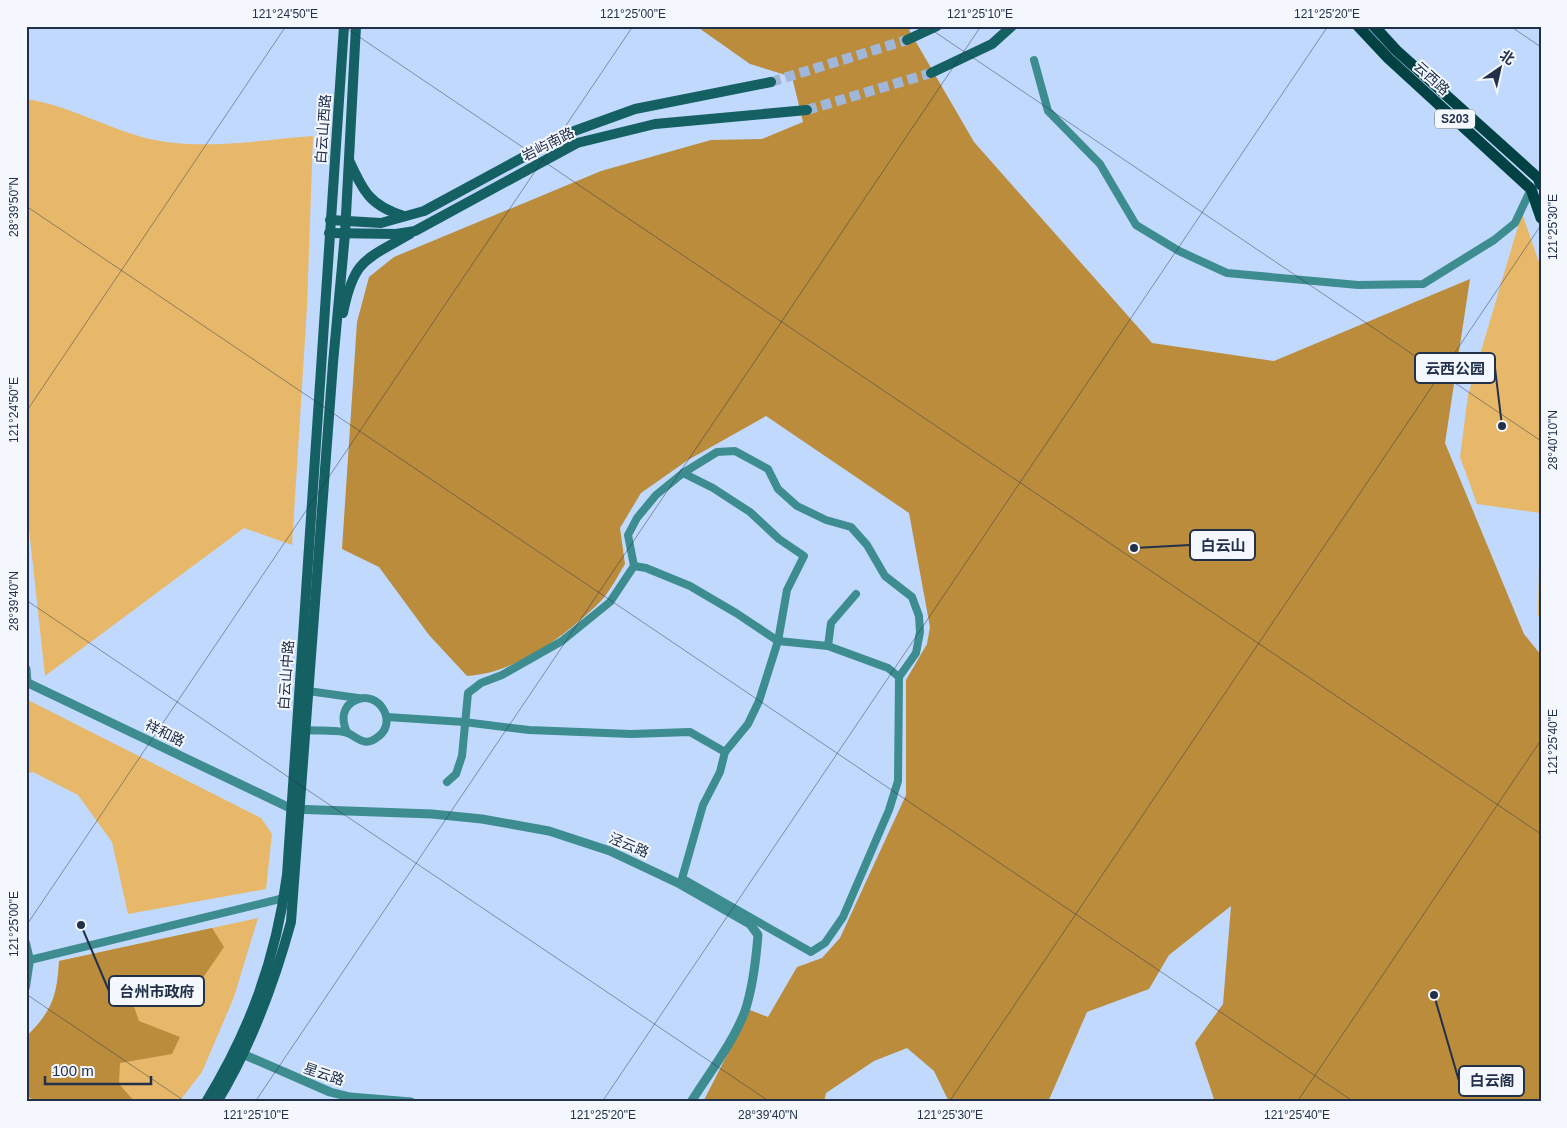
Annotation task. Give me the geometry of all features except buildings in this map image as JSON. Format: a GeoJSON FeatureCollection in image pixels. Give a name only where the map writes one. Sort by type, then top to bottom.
{"type":"FeatureCollection","features":[{"type":"Feature","properties":{"kind":"main road","name":"白云山西路"},"geometry":{"type":"LineString","coordinates":[[329,234],[344,26]]}},
{"type":"Feature","properties":{"kind":"main road","name":"白云山西路"},"geometry":{"type":"LineString","coordinates":[[345,234],[356,26]]}},
{"type":"Feature","properties":{"kind":"main road"},"geometry":{"type":"LineString","coordinates":[[907,40],[937,26]]}},
{"type":"Feature","properties":{"kind":"main road"},"geometry":{"type":"LineString","coordinates":[[931,73],[992,44],[1012,26]]}},
{"type":"Feature","properties":{"kind":"main road","name":"云西路"},"geometry":{"type":"LineString","coordinates":[[1358,26],[1388,58],[1538,181]]}},
{"type":"Feature","properties":{"kind":"main road","name":"云西路"},"geometry":{"type":"LineString","coordinates":[[1374,26],[1396,50],[1538,181],[1541,218]]}},
{"type":"Feature","properties":{"kind":"main road","name":"岩屿南路"},"geometry":{"type":"LineString","coordinates":[[330,220],[381,223],[405,217],[424,211],[566,134],[591,124],[635,109],[771,82]]}},
{"type":"Feature","properties":{"kind":"main road","name":"岩屿南路"},"geometry":{"type":"LineString","coordinates":[[329,234],[396,234],[415,231],[577,143],[655,124],[807,110]]}},
{"type":"Feature","properties":{"kind":"main road"},"geometry":{"type":"LineString","coordinates":[[348,156],[361,186],[368,196],[390,212],[405,217]]}},
{"type":"Feature","properties":{"kind":"main road"},"geometry":{"type":"LineString","coordinates":[[332,363],[348,290],[355,273],[373,255],[415,231]]}},
{"type":"Feature","properties":{"kind":"main road","name":"白云山中路"},"geometry":{"type":"LineString","coordinates":[[217,1102],[279,966],[291,922],[329,234]]}},
{"type":"Feature","properties":{"kind":"main road","name":"白云山中路"},"geometry":{"type":"LineString","coordinates":[[206,1102],[239,1053],[268,970],[282,918],[306,730],[332,363],[345,234]]}},
{"type":"Feature","properties":{"kind":"street"},"geometry":{"type":"LineString","coordinates":[[1034,60],[1048,111],[1100,164],[1136,225],[1180,251],[1228,273],[1358,285],[1423,284],[1494,240],[1515,223],[1538,181]]}},
{"type":"Feature","properties":{"kind":"street"},"geometry":{"type":"LineString","coordinates":[[447,782],[456,774],[462,756],[468,693],[481,683],[502,675],[562,641],[610,602],[634,566],[628,535],[637,518],[656,495],[683,473],[717,452],[736,451],[768,469],[778,488],[797,506],[826,520],[851,527],[867,545],[885,576],[912,597],[919,616],[920,632],[916,653],[899,677],[898,781],[892,803],[843,917],[825,943],[810,952],[682,881],[703,805],[720,772],[724,752],[748,724],[759,701],[778,640],[787,590],[804,556],[779,539],[750,512],[713,488],[683,473]]}},
{"type":"Feature","properties":{"kind":"street"},"geometry":{"type":"LineString","coordinates":[[634,566],[646,568],[690,586],[778,640],[828,646],[888,668],[899,677]]}},
{"type":"Feature","properties":{"kind":"street"},"geometry":{"type":"LineString","coordinates":[[828,646],[831,623],[856,594]]}},
{"type":"Feature","properties":{"kind":"street"},"geometry":{"type":"LineString","coordinates":[[26,669],[27,682]]}},
{"type":"Feature","properties":{"kind":"street","name":"祥和路"},"geometry":{"type":"LineString","coordinates":[[27,682],[296,810]]}},
{"type":"Feature","properties":{"kind":"street"},"geometry":{"type":"LineString","coordinates":[[308,691],[368,698],[380,704],[386,717],[384,731],[373,740],[359,741],[347,732],[344,726],[344,712],[348,705],[360,698]]}},
{"type":"Feature","properties":{"kind":"street"},"geometry":{"type":"LineString","coordinates":[[386,717],[464,722],[529,730],[631,734],[690,732],[724,752]]}},
{"type":"Feature","properties":{"kind":"street"},"geometry":{"type":"LineString","coordinates":[[306,730],[347,732]]}},
{"type":"Feature","properties":{"kind":"street","name":"泾云路"},"geometry":{"type":"LineString","coordinates":[[296,810],[432,814],[482,819],[549,831],[610,851],[682,881],[750,924],[758,935],[756,962],[745,1011],[733,1035],[691,1102]]}},
{"type":"Feature","properties":{"kind":"street"},"geometry":{"type":"LineString","coordinates":[[30,960],[284,898]]}},
{"type":"Feature","properties":{"kind":"street"},"geometry":{"type":"LineString","coordinates":[[26,944],[30,960],[26,987]]}},
{"type":"Feature","properties":{"kind":"street","name":"星云路"},"geometry":{"type":"LineString","coordinates":[[239,1053],[330,1092],[350,1097],[411,1102]]}},
{"type":"Feature","properties":{"kind":"shaded area"},"geometry":{"type":"Polygon","coordinates":[[[696,26],[916,26],[909,30],[974,142],[1152,343],[1274,361],[1470,279],[1445,443],[1524,634],[1541,655],[1541,1102],[1215,1102],[1195,1043],[1223,1004],[1231,906],[1169,955],[1149,989],[1087,1012],[1048,1102],[949,1102],[934,1071],[907,1048],[874,1061],[826,1093],[824,1102],[703,1102],[750,1010],[768,1017],[797,967],[822,958],[840,938],[906,795],[906,680],[927,644],[930,627],[909,513],[766,416],[688,460],[641,493],[620,528],[625,564],[607,594],[586,615],[539,651],[504,668],[467,676],[429,635],[379,567],[342,549],[357,322],[369,277],[394,257],[601,171],[711,140],[762,139],[803,122],[792,77],[750,64],[696,26]]]}},
{"type":"Feature","properties":{"kind":"shaded area"},"geometry":{"type":"Polygon","coordinates":[[[26,99],[56,106],[142,137],[184,144],[228,144],[313,136],[307,307],[292,545],[244,528],[45,676],[26,501],[26,99]]]}},
{"type":"Feature","properties":{"kind":"shaded area"},"geometry":{"type":"Polygon","coordinates":[[[1522,213],[1541,268],[1541,621],[1538,615],[1540,513],[1477,504],[1460,457],[1468,395],[1522,213]]]}},
{"type":"Feature","properties":{"kind":"shaded area"},"geometry":{"type":"Polygon","coordinates":[[[26,699],[261,818],[272,834],[266,889],[128,914],[112,842],[78,795],[33,772],[26,774],[26,699]]]}},
{"type":"Feature","properties":{"kind":"shaded area"},"geometry":{"type":"Polygon","coordinates":[[[258,918],[234,997],[202,1072],[179,1102],[26,1102],[26,1037],[42,1019],[52,1003],[57,984],[59,961],[258,918]]]}},
{"type":"Feature","properties":{"kind":"shaded area"},"geometry":{"type":"Polygon","coordinates":[[[212,928],[224,947],[198,985],[131,998],[139,1021],[180,1037],[172,1054],[120,1063],[119,1084],[135,1102],[42,1102],[30,1098],[26,1093],[26,1037],[42,1019],[52,1003],[57,984],[59,961],[212,928]]]}},
{"type":"Feature","properties":{"kind":"tunnel"},"geometry":{"type":"LineString","coordinates":[[771,82],[907,40]]}},
{"type":"Feature","properties":{"kind":"tunnel"},"geometry":{"type":"LineString","coordinates":[[807,110],[931,73]]}},
{"type":"Feature","properties":{"kind":"place","name":"云西公园"},"geometry":{"type":"Point","coordinates":[1502,426]}},
{"type":"Feature","properties":{"kind":"place","name":"白云山"},"geometry":{"type":"Point","coordinates":[1134,548]}},
{"type":"Feature","properties":{"kind":"place","name":"台州市政府"},"geometry":{"type":"Point","coordinates":[81,925]}},
{"type":"Feature","properties":{"kind":"place","name":"白云阁"},"geometry":{"type":"Point","coordinates":[1434,995]}}]}
